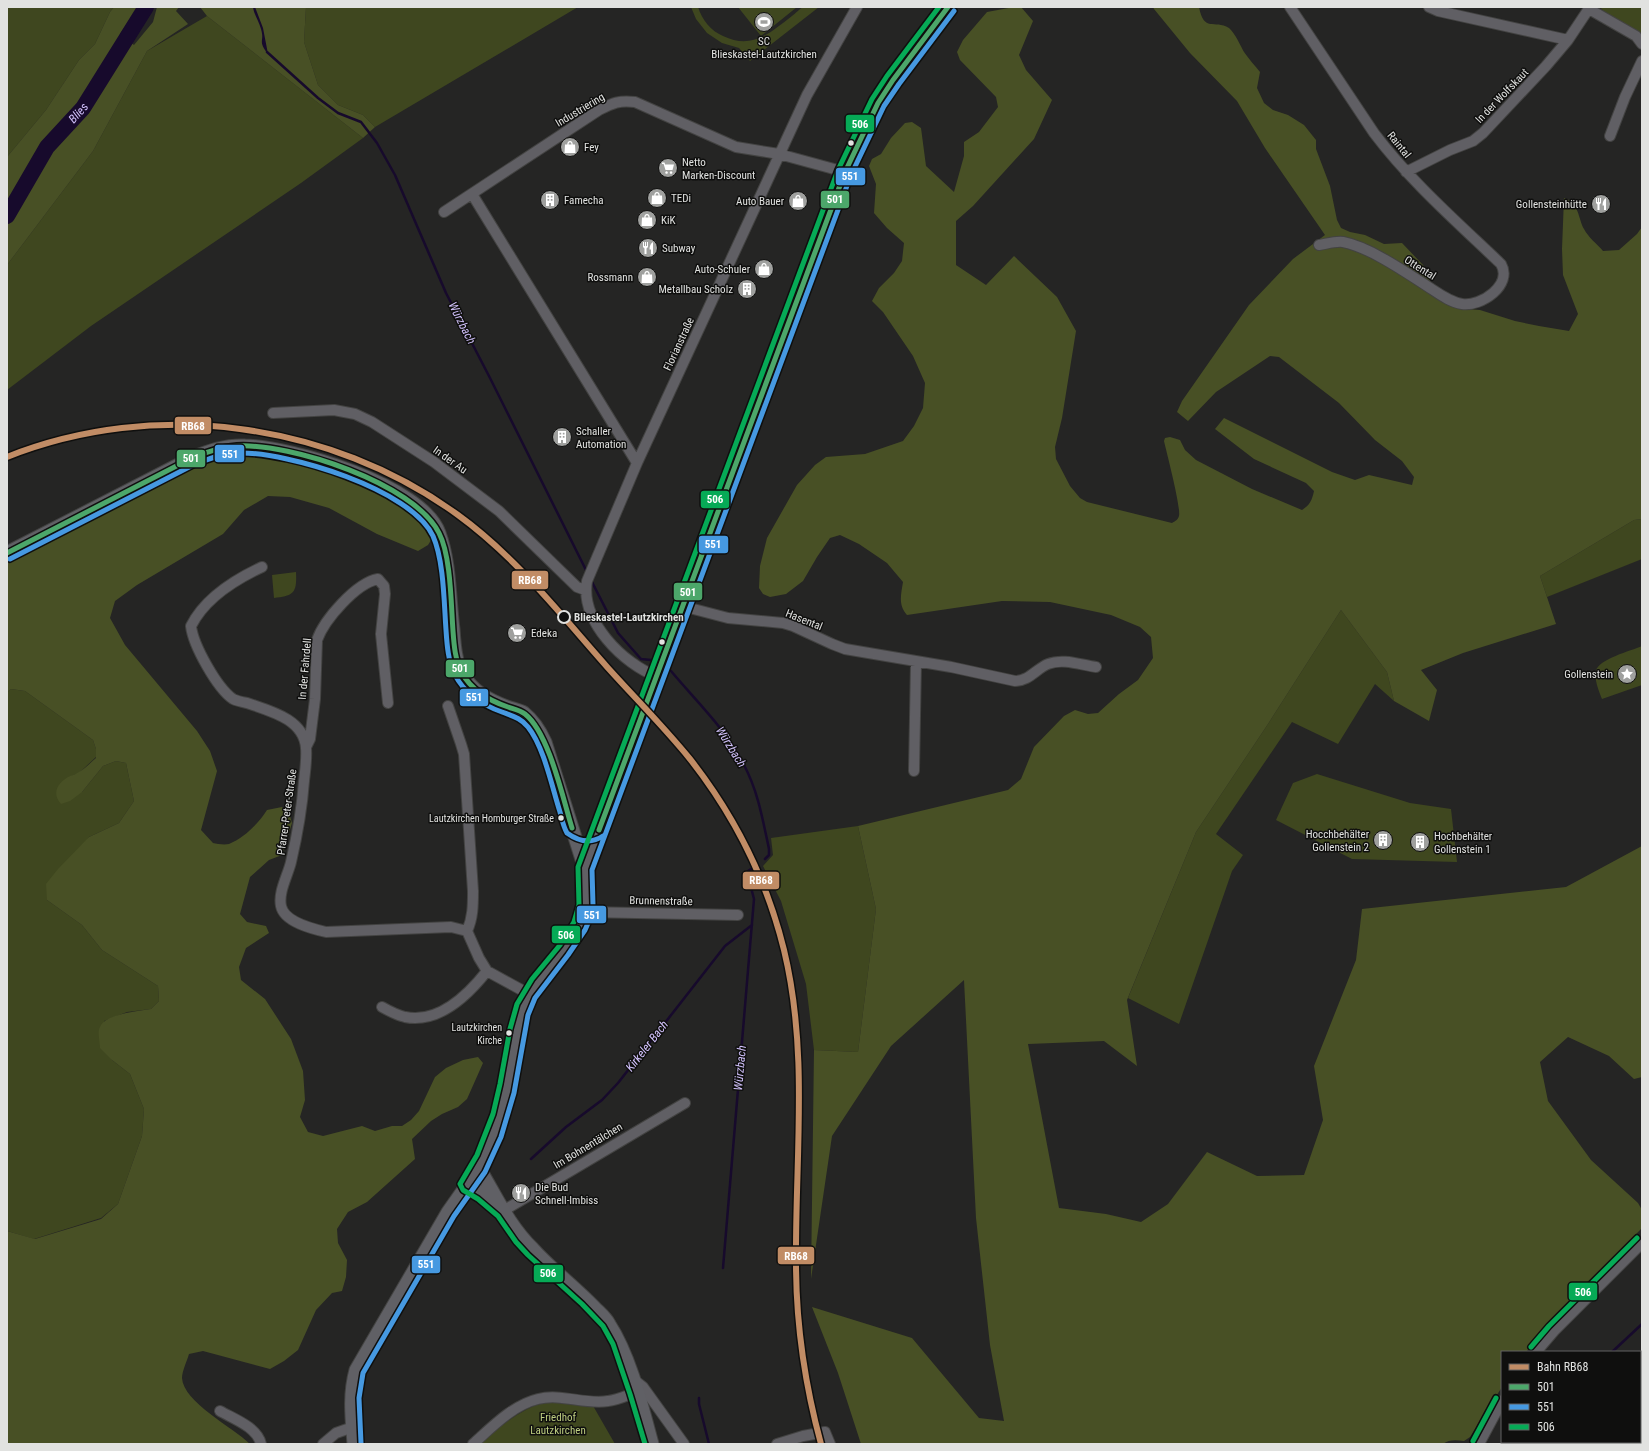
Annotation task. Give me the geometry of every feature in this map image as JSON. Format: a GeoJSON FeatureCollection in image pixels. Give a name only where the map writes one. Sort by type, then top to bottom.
{"type":"FeatureCollection","features":[{"type":"Feature","properties":{"kind":"main road"},"geometry":{"type":"LineString","coordinates":[[585,869],[658,677],[682,606],[845,172],[878,103],[893,80],[948,7]]}},
{"type":"Feature","properties":{"kind":"main road"},"geometry":{"type":"LineString","coordinates":[[7,553],[192,458],[223,447],[243,446],[278,449],[308,457],[358,474],[411,500],[428,515],[439,532],[444,550],[454,640],[461,671],[466,680],[485,697],[524,713],[540,730],[545,742],[585,869],[585,912],[572,940],[529,994],[523,1007],[518,1022],[507,1092],[499,1122],[479,1168],[448,1212],[362,1356],[356,1370],[351,1393],[354,1444]]}},
{"type":"Feature","properties":{"kind":"main road"},"geometry":{"type":"LineString","coordinates":[[572,828],[584,834],[595,833],[599,830]]}},
{"type":"Feature","properties":{"kind":"main road"},"geometry":{"type":"LineString","coordinates":[[479,1168],[503,1211],[533,1250],[587,1299],[609,1322],[619,1341],[638,1392],[652,1444]]}},
{"type":"Feature","properties":{"kind":"main road"},"geometry":{"type":"LineString","coordinates":[[467,1185],[482,1193],[503,1211]]}},
{"type":"Feature","properties":{"kind":"street","name":"Florianstraße"},"geometry":{"type":"LineString","coordinates":[[658,677],[638,667],[605,637],[592,616],[587,602],[586,585],[590,570],[779,154],[807,96],[857,7]]}},
{"type":"Feature","properties":{"kind":"street","name":"Raintal"},"geometry":{"type":"LineString","coordinates":[[1290,7],[1374,133],[1406,172],[1501,264],[1504,270],[1503,281]]}},
{"type":"Feature","properties":{"kind":"street"},"geometry":{"type":"LineString","coordinates":[[1429,7],[1438,11],[1568,40]]}},
{"type":"Feature","properties":{"kind":"street","name":"In der Wolfskaut"},"geometry":{"type":"LineString","coordinates":[[1406,172],[1450,150],[1473,141],[1530,85],[1568,40],[1590,8]]}},
{"type":"Feature","properties":{"kind":"street"},"geometry":{"type":"LineString","coordinates":[[1590,8],[1636,36],[1642,44]]}},
{"type":"Feature","properties":{"kind":"street"},"geometry":{"type":"LineString","coordinates":[[1610,136],[1625,97],[1642,61]]}},
{"type":"Feature","properties":{"kind":"street","name":"Industriering"},"geometry":{"type":"LineString","coordinates":[[444,212],[599,110],[622,101],[635,102],[736,147],[779,154],[845,172]]}},
{"type":"Feature","properties":{"kind":"street"},"geometry":{"type":"LineString","coordinates":[[472,194],[637,464]]}},
{"type":"Feature","properties":{"kind":"street","name":"Ottental"},"geometry":{"type":"LineString","coordinates":[[1319,246],[1341,242],[1354,245],[1407,272],[1451,301],[1462,304],[1471,304],[1481,301],[1493,293],[1503,281]]}},
{"type":"Feature","properties":{"kind":"street","name":"In der Au"},"geometry":{"type":"LineString","coordinates":[[273,413],[334,410],[355,414],[372,422],[478,494],[499,511],[577,587],[586,585]]}},
{"type":"Feature","properties":{"kind":"street","name":"Pfarrer-Peter-Straße"},"geometry":{"type":"LineString","coordinates":[[262,567],[226,586],[201,611],[191,626],[194,642],[221,688],[234,700],[284,716],[298,730],[306,747],[300,820],[291,864],[281,896],[280,906],[282,911],[297,923],[310,929],[326,932],[451,927],[467,931]]}},
{"type":"Feature","properties":{"kind":"street","name":"In der Fahrdell"},"geometry":{"type":"LineString","coordinates":[[306,747],[310,739],[318,640],[320,634],[332,616],[355,591],[364,584],[378,579],[384,586],[385,594],[381,634],[388,703]]}},
{"type":"Feature","properties":{"kind":"street","name":"Hasental"},"geometry":{"type":"LineString","coordinates":[[682,606],[728,618],[783,623],[845,649],[951,667],[1015,681],[1022,681],[1041,668],[1054,662],[1096,667]]}},
{"type":"Feature","properties":{"kind":"street"},"geometry":{"type":"LineString","coordinates":[[914,771],[916,662]]}},
{"type":"Feature","properties":{"kind":"street"},"geometry":{"type":"LineString","coordinates":[[448,706],[462,744],[464,754],[473,891],[473,910],[471,923],[467,931],[479,958],[488,971],[529,994]]}},
{"type":"Feature","properties":{"kind":"street","name":"Brunnenstraße"},"geometry":{"type":"LineString","coordinates":[[585,912],[738,915]]}},
{"type":"Feature","properties":{"kind":"street"},"geometry":{"type":"LineString","coordinates":[[382,1008],[405,1017],[426,1018],[433,1016],[471,990],[488,971]]}},
{"type":"Feature","properties":{"kind":"street","name":"Im Bohnentälchen"},"geometry":{"type":"LineString","coordinates":[[503,1211],[685,1103]]}},
{"type":"Feature","properties":{"kind":"street"},"geometry":{"type":"LineString","coordinates":[[1537,1351],[1554,1331],[1642,1243]]}},
{"type":"Feature","properties":{"kind":"street"},"geometry":{"type":"LineString","coordinates":[[633,1379],[643,1387],[684,1444]]}},
{"type":"Feature","properties":{"kind":"street"},"geometry":{"type":"LineString","coordinates":[[473,1444],[507,1415],[527,1403],[539,1398],[554,1397],[608,1402],[638,1392]]}},
{"type":"Feature","properties":{"kind":"street"},"geometry":{"type":"LineString","coordinates":[[1479,1444],[1501,1403]]}},
{"type":"Feature","properties":{"kind":"street"},"geometry":{"type":"LineString","coordinates":[[220,1411],[252,1430],[256,1434],[261,1444]]}},
{"type":"Feature","properties":{"kind":"street"},"geometry":{"type":"LineString","coordinates":[[323,1444],[336,1434],[353,1426]]}},
{"type":"Feature","properties":{"kind":"street"},"geometry":{"type":"LineString","coordinates":[[777,1444],[803,1436],[825,1432],[830,1444]]}},
{"type":"Feature","properties":{"kind":"green space"},"geometry":{"type":"Polygon","coordinates":[[[7,7],[114,7],[110,12],[95,44],[79,60],[46,110],[7,157],[7,7]]]}},
{"type":"Feature","properties":{"kind":"green space"},"geometry":{"type":"Polygon","coordinates":[[[114,7],[138,7],[120,34],[134,45],[153,22],[157,7],[179,7],[176,11],[188,24],[147,51],[93,151],[7,265],[7,157],[46,110],[79,60],[95,44],[110,12],[114,7]]]}},
{"type":"Feature","properties":{"kind":"green space"},"geometry":{"type":"Polygon","coordinates":[[[200,7],[306,7],[304,42],[318,85],[338,105],[363,115],[375,127],[363,138],[207,16],[200,7]]]}},
{"type":"Feature","properties":{"kind":"green space"},"geometry":{"type":"Polygon","coordinates":[[[306,7],[578,7],[375,127],[363,115],[338,105],[318,85],[304,42],[306,7]]]}},
{"type":"Feature","properties":{"kind":"green space"},"geometry":{"type":"Polygon","coordinates":[[[691,7],[698,7],[705,21],[715,31],[733,40],[743,41],[760,38],[802,8],[819,7],[750,61],[739,48],[722,43],[707,33],[696,19],[691,7]]]}},
{"type":"Feature","properties":{"kind":"green space","name":"SC Blieskastel-Lautzkirchen"},"geometry":{"type":"Polygon","coordinates":[[[738,7],[797,7],[761,36],[738,7]]]}},
{"type":"Feature","properties":{"kind":"green space"},"geometry":{"type":"Polygon","coordinates":[[[1021,7],[1033,21],[1019,55],[1026,70],[1052,100],[1034,139],[973,206],[956,221],[956,265],[986,285],[1014,256],[1057,297],[1076,331],[1062,418],[1055,447],[1056,459],[1070,486],[1080,498],[1087,502],[1172,523],[1176,520],[1179,516],[1178,502],[1164,441],[1165,438],[1170,437],[1180,440],[1185,450],[1196,460],[1252,489],[1302,510],[1307,506],[1314,491],[1306,483],[1254,459],[1215,429],[1224,418],[1332,472],[1355,480],[1369,475],[1412,485],[1414,477],[1402,461],[1375,440],[1339,403],[1279,357],[1270,356],[1216,392],[1188,421],[1177,412],[1182,401],[1249,305],[1293,259],[1325,235],[1265,148],[1237,101],[1190,53],[1153,7],[1199,7],[1201,15],[1207,23],[1229,28],[1244,52],[1260,72],[1257,88],[1264,103],[1273,110],[1288,115],[1304,125],[1316,140],[1316,149],[1330,186],[1337,220],[1341,228],[1350,232],[1365,235],[1384,244],[1402,243],[1424,266],[1428,278],[1441,297],[1457,306],[1467,309],[1480,310],[1515,321],[1569,331],[1578,314],[1563,275],[1562,249],[1564,198],[1573,203],[1586,232],[1603,251],[1619,250],[1637,234],[1642,227],[1642,519],[1634,520],[1540,576],[1556,624],[1463,653],[1421,670],[1437,690],[1429,721],[1394,701],[1387,672],[1341,610],[1196,832],[1127,1000],[1137,1066],[1104,1041],[1028,1044],[1059,1208],[1106,1214],[1141,1222],[1168,1204],[1207,1152],[1257,1176],[1304,1175],[1323,1120],[1314,1066],[1356,960],[1362,909],[1566,887],[1642,846],[1642,1077],[1634,1079],[1609,1056],[1568,1037],[1540,1062],[1548,1101],[1591,1160],[1638,1203],[1642,1210],[1642,1228],[1569,1302],[1527,1351],[1501,1351],[1501,1389],[1470,1437],[1464,1441],[1456,1440],[1445,1442],[1443,1444],[861,1444],[838,1373],[812,1307],[912,1338],[979,1418],[1004,1421],[990,1345],[976,1218],[964,980],[891,1046],[832,1136],[811,1279],[814,1050],[858,1052],[876,909],[858,826],[1008,790],[1021,779],[1034,747],[1064,716],[1075,710],[1088,714],[1098,713],[1119,694],[1138,680],[1153,658],[1151,637],[1140,627],[1111,615],[1050,602],[1002,601],[907,615],[901,604],[903,582],[887,563],[859,544],[840,535],[830,538],[803,581],[786,594],[770,597],[763,594],[759,588],[760,566],[767,538],[797,485],[815,465],[826,457],[865,454],[903,441],[914,426],[923,408],[925,383],[913,356],[883,312],[872,301],[879,288],[894,273],[902,261],[904,243],[887,228],[874,213],[876,184],[869,166],[872,159],[881,154],[891,138],[905,123],[912,122],[921,128],[926,166],[954,192],[964,156],[964,142],[979,132],[998,107],[996,97],[960,60],[957,52],[963,40],[987,12],[1021,7]]]}},
{"type":"Feature","properties":{"kind":"green space"},"geometry":{"type":"Polygon","coordinates":[[[1600,7],[1642,7],[1642,37],[1605,13],[1600,7]]]}},
{"type":"Feature","properties":{"kind":"green space"},"geometry":{"type":"Polygon","coordinates":[[[207,16],[363,138],[301,183],[91,326],[7,390],[7,265],[93,151],[147,51],[207,16]]]}},
{"type":"Feature","properties":{"kind":"green space"},"geometry":{"type":"Polygon","coordinates":[[[244,453],[278,458],[314,467],[379,493],[416,515],[433,537],[428,545],[418,551],[377,534],[329,508],[290,497],[268,496],[244,510],[223,534],[137,585],[115,601],[110,618],[125,645],[197,731],[210,751],[217,771],[201,830],[213,843],[229,844],[251,830],[267,810],[282,807],[289,813],[292,823],[282,855],[269,860],[250,877],[240,914],[247,922],[266,926],[269,933],[246,948],[239,967],[241,980],[265,999],[291,1039],[303,1071],[305,1100],[300,1117],[308,1132],[323,1136],[362,1126],[375,1131],[392,1126],[402,1126],[411,1120],[419,1111],[435,1077],[446,1068],[463,1060],[478,1057],[483,1063],[467,1099],[458,1107],[431,1121],[412,1139],[415,1159],[367,1202],[348,1212],[337,1229],[338,1243],[347,1260],[346,1277],[342,1291],[332,1293],[316,1310],[298,1350],[284,1361],[270,1369],[203,1351],[189,1354],[182,1378],[185,1387],[191,1396],[210,1414],[250,1444],[7,1444],[7,1231],[35,1239],[101,1219],[118,1204],[142,1136],[144,1109],[130,1074],[112,1060],[100,1048],[99,1029],[108,1019],[130,1012],[151,1009],[159,1001],[158,986],[102,950],[82,925],[47,900],[46,884],[58,869],[89,837],[119,823],[134,801],[126,763],[116,761],[103,766],[82,792],[70,801],[61,804],[58,800],[56,792],[59,785],[66,778],[83,769],[96,758],[96,749],[93,740],[25,691],[11,689],[7,692],[7,562],[189,467],[215,458],[244,453]]]}},
{"type":"Feature","properties":{"kind":"green space"},"geometry":{"type":"Polygon","coordinates":[[[1642,519],[1642,559],[1547,597],[1540,576],[1634,520],[1642,519]]]}},
{"type":"Feature","properties":{"kind":"green space"},"geometry":{"type":"Polygon","coordinates":[[[296,572],[296,585],[293,592],[286,596],[274,598],[272,575],[296,572]]]}},
{"type":"Feature","properties":{"kind":"green space"},"geometry":{"type":"Polygon","coordinates":[[[1341,610],[1387,672],[1394,701],[1375,684],[1338,744],[1292,722],[1216,834],[1243,855],[1232,871],[1179,1024],[1128,998],[1196,832],[1341,610]]]}},
{"type":"Feature","properties":{"kind":"green space"},"geometry":{"type":"Polygon","coordinates":[[[1642,646],[1642,685],[1602,699],[1596,678],[1596,671],[1598,667],[1609,659],[1642,646]]]}},
{"type":"Feature","properties":{"kind":"green space"},"geometry":{"type":"Polygon","coordinates":[[[11,689],[25,691],[93,740],[96,749],[96,757],[79,773],[69,777],[82,792],[103,766],[116,761],[126,763],[134,801],[119,823],[89,837],[47,900],[82,925],[102,950],[158,986],[159,1001],[151,1009],[127,1012],[104,1021],[112,1060],[130,1074],[144,1109],[142,1136],[118,1204],[101,1218],[34,1239],[7,1231],[7,692],[11,689]]]}},
{"type":"Feature","properties":{"kind":"green space"},"geometry":{"type":"Polygon","coordinates":[[[1317,774],[1410,803],[1451,809],[1457,862],[1352,859],[1276,820],[1293,783],[1317,774]]]}},
{"type":"Feature","properties":{"kind":"green space"},"geometry":{"type":"Polygon","coordinates":[[[858,826],[876,909],[858,1052],[814,1050],[806,984],[781,901],[763,866],[773,855],[771,838],[858,826]]]}},
{"type":"Feature","properties":{"kind":"green space","name":"Friedhof Lautzkirchen"},"geometry":{"type":"Polygon","coordinates":[[[546,1401],[592,1404],[615,1444],[479,1444],[511,1419],[546,1401]]]}},
{"type":"Feature","properties":{"kind":"shaded area"},"geometry":{"type":"Polygon","coordinates":[[[253,7],[255,7],[263,28],[268,54],[262,43],[261,29],[253,7]]]}},
{"type":"Feature","properties":{"kind":"waterway","name":"Blies"},"geometry":{"type":"LineString","coordinates":[[7,216],[47,147],[83,108],[146,7]]}},
{"type":"Feature","properties":{"kind":"waterway","name":"Würzbach"},"geometry":{"type":"LineString","coordinates":[[267,52],[318,98],[338,113],[361,122],[377,143],[395,175],[446,293],[587,572]]}},
{"type":"Feature","properties":{"kind":"waterway","name":"Würzbach"},"geometry":{"type":"LineString","coordinates":[[591,580],[618,633],[641,659],[651,660]]}},
{"type":"Feature","properties":{"kind":"waterway","name":"Würzbach"},"geometry":{"type":"LineString","coordinates":[[671,671],[720,727],[729,739],[744,765],[753,785],[762,817],[769,849],[769,855],[765,859]]}},
{"type":"Feature","properties":{"kind":"waterway","name":"Würzbach"},"geometry":{"type":"LineString","coordinates":[[723,1268],[754,899],[748,876],[748,871],[751,869]]}},
{"type":"Feature","properties":{"kind":"waterway","name":"Kirkeler Bach"},"geometry":{"type":"LineString","coordinates":[[531,1159],[566,1127],[602,1100],[618,1083],[725,946],[752,925]]}},
{"type":"Feature","properties":{"kind":"waterway"},"geometry":{"type":"LineString","coordinates":[[1613,1351],[1642,1324]]}},
{"type":"Feature","properties":{"kind":"waterway","name":"Würzbach"},"geometry":{"type":"LineString","coordinates":[[699,1398],[699,1404],[709,1444]]}},
{"type":"Feature","properties":{"kind":"rail line","name":"RB68"},"geometry":{"type":"LineString","coordinates":[[7,457],[64,439],[122,428],[181,425],[240,429],[298,440],[354,458],[408,483],[458,515],[479,531],[537,587],[690,759],[706,780],[735,826],[758,874],[777,924],[792,989],[799,1067],[796,1286],[802,1354],[810,1399],[821,1444]]}},
{"type":"Feature","properties":{"kind":"transit line","name":"506"},"geometry":{"type":"LineString","coordinates":[[645,1444],[613,1344],[603,1326],[582,1304],[528,1255],[516,1242],[498,1216],[478,1199],[463,1190],[460,1184],[477,1155],[493,1114],[510,1029],[517,1004],[532,979],[560,945],[574,922],[579,905],[578,867],[838,170],[872,99],[887,76],[939,7]]}},
{"type":"Feature","properties":{"kind":"transit line","name":"501"},"geometry":{"type":"LineString","coordinates":[[599,830],[845,172],[878,103],[893,80],[948,7]]}},
{"type":"Feature","properties":{"kind":"transit line","name":"551"},"geometry":{"type":"LineString","coordinates":[[361,1443],[359,1398],[363,1373],[454,1216],[485,1172],[501,1137],[514,1093],[528,1015],[535,998],[585,930],[592,914],[592,870],[851,175],[884,106],[954,11]]}},
{"type":"Feature","properties":{"kind":"transit line","name":"501"},"geometry":{"type":"LineString","coordinates":[[7,553],[192,458],[225,447],[260,447],[287,451],[318,459],[378,483],[404,498],[425,515],[439,533],[446,554],[448,567],[454,647],[456,658],[462,673],[476,690],[501,705],[525,714],[534,723],[554,767],[572,828]]}},
{"type":"Feature","properties":{"kind":"transit line","name":"551"},"geometry":{"type":"LineString","coordinates":[[10,559],[195,464],[228,454],[261,454],[287,459],[316,466],[346,476],[375,489],[400,503],[420,519],[433,536],[437,546],[441,570],[448,653],[453,670],[459,682],[469,693],[481,702],[522,721],[534,735],[551,779],[567,833],[580,840],[589,841],[603,836]]}},
{"type":"Feature","properties":{"kind":"transit line","name":"506"},"geometry":{"type":"LineString","coordinates":[[1531,1347],[1549,1326],[1637,1238]]}},
{"type":"Feature","properties":{"kind":"transit line","name":"506"},"geometry":{"type":"LineString","coordinates":[[1473,1441],[1496,1398]]}},
{"type":"Feature","properties":{"kind":"place","name":"SC Blieskastel-Lautzkirchen"},"geometry":{"type":"Point","coordinates":[764,22]}},
{"type":"Feature","properties":{"kind":"place","name":"Fey"},"geometry":{"type":"Point","coordinates":[570,147]}},
{"type":"Feature","properties":{"kind":"place","name":"Netto Marken-Discount"},"geometry":{"type":"Point","coordinates":[668,168]}},
{"type":"Feature","properties":{"kind":"place","name":"TEDi"},"geometry":{"type":"Point","coordinates":[657,198]}},
{"type":"Feature","properties":{"kind":"place","name":"Famecha"},"geometry":{"type":"Point","coordinates":[550,200]}},
{"type":"Feature","properties":{"kind":"place","name":"Auto Bauer"},"geometry":{"type":"Point","coordinates":[798,201]}},
{"type":"Feature","properties":{"kind":"place","name":"Gollensteinhütte"},"geometry":{"type":"Point","coordinates":[1601,204]}},
{"type":"Feature","properties":{"kind":"place","name":"KiK"},"geometry":{"type":"Point","coordinates":[647,220]}},
{"type":"Feature","properties":{"kind":"place","name":"Subway"},"geometry":{"type":"Point","coordinates":[648,248]}},
{"type":"Feature","properties":{"kind":"place","name":"Auto-Schuler"},"geometry":{"type":"Point","coordinates":[764,269]}},
{"type":"Feature","properties":{"kind":"place","name":"Rossmann"},"geometry":{"type":"Point","coordinates":[647,277]}},
{"type":"Feature","properties":{"kind":"place","name":"Metallbau Scholz"},"geometry":{"type":"Point","coordinates":[747,289]}},
{"type":"Feature","properties":{"kind":"place","name":"Schaller Automation"},"geometry":{"type":"Point","coordinates":[562,437]}},
{"type":"Feature","properties":{"kind":"place","name":"Blieskastel-Lautzkirchen"},"geometry":{"type":"Point","coordinates":[564,617]}},
{"type":"Feature","properties":{"kind":"place","name":"Edeka"},"geometry":{"type":"Point","coordinates":[517,633]}},
{"type":"Feature","properties":{"kind":"place","name":"Gollenstein"},"geometry":{"type":"Point","coordinates":[1627,674]}},
{"type":"Feature","properties":{"kind":"place","name":"Lautzkirchen Homburger Straße"},"geometry":{"type":"Point","coordinates":[561,818]}},
{"type":"Feature","properties":{"kind":"place","name":"Hocchbehälter Gollenstein 2"},"geometry":{"type":"Point","coordinates":[1383,840]}},
{"type":"Feature","properties":{"kind":"place","name":"Hochbehälter Gollenstein 1"},"geometry":{"type":"Point","coordinates":[1420,842]}},
{"type":"Feature","properties":{"kind":"place","name":"Lautzkirchen Kirche"},"geometry":{"type":"Point","coordinates":[509,1033]}},
{"type":"Feature","properties":{"kind":"place","name":"Die Bud Schnell-Imbiss"},"geometry":{"type":"Point","coordinates":[521,1193]}}]}
